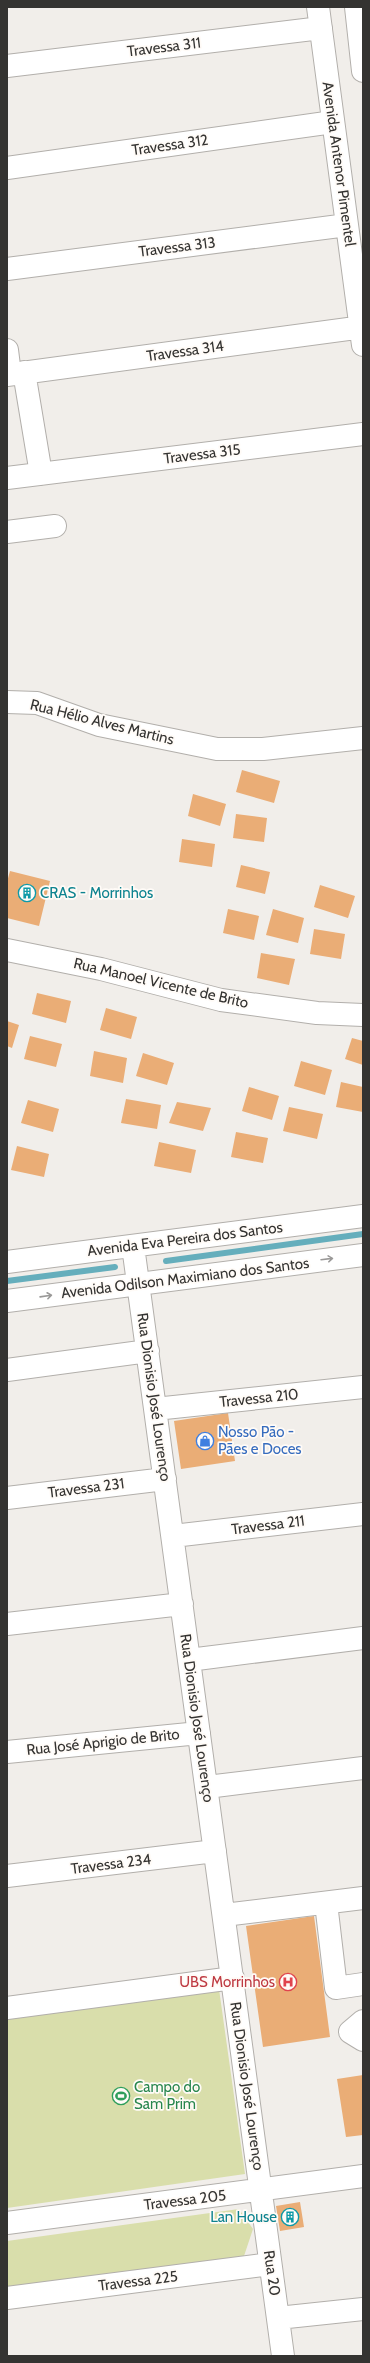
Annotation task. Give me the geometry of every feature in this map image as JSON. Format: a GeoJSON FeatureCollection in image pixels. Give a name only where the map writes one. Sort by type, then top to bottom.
{"type":"FeatureCollection","features":[{"type":"Feature","properties":{"kind":"street","name":"Avenida Antenor Pimentel"},"geometry":{"type":"LineString","coordinates":[[318,7],[333,122],[353,238],[362,333]]}},
{"type":"Feature","properties":{"kind":"street"},"geometry":{"type":"LineString","coordinates":[[356,7],[362,45],[363,71]]}},
{"type":"Feature","properties":{"kind":"street","name":"Travessa 311"},"geometry":{"type":"LineString","coordinates":[[7,66],[321,28]]}},
{"type":"Feature","properties":{"kind":"street","name":"Travessa 312"},"geometry":{"type":"LineString","coordinates":[[7,168],[333,122]]}},
{"type":"Feature","properties":{"kind":"street","name":"Travessa 313"},"geometry":{"type":"LineString","coordinates":[[7,269],[353,238]]}},
{"type":"Feature","properties":{"kind":"street","name":"Travessa 314"},"geometry":{"type":"LineString","coordinates":[[14,374],[362,333]]}},
{"type":"Feature","properties":{"kind":"street"},"geometry":{"type":"LineString","coordinates":[[7,350],[41,474]]}},
{"type":"Feature","properties":{"kind":"street","name":"Travessa 315"},"geometry":{"type":"LineString","coordinates":[[7,478],[363,434]]}},
{"type":"Feature","properties":{"kind":"street"},"geometry":{"type":"LineString","coordinates":[[7,532],[50,526]]}},
{"type":"Feature","properties":{"kind":"street","name":"Rua Hélio Alves Martins"},"geometry":{"type":"LineString","coordinates":[[7,702],[37,703],[99,725],[217,749],[264,749],[363,738]]}},
{"type":"Feature","properties":{"kind":"street","name":"Rua Manoel Vicente de Brito"},"geometry":{"type":"LineString","coordinates":[[7,950],[101,968],[221,1000],[317,1013],[363,1015]]}},
{"type":"Feature","properties":{"kind":"street","name":"Avenida Eva Pereira dos Santos"},"geometry":{"type":"LineString","coordinates":[[7,1262],[363,1216]]}},
{"type":"Feature","properties":{"kind":"street","name":"Rua Dionisio José Lourenço"},"geometry":{"type":"LineString","coordinates":[[133,1246],[261,2190]]}},
{"type":"Feature","properties":{"kind":"street","name":"Avenida Odilson Maximiano dos Santos"},"geometry":{"type":"LineString","coordinates":[[7,1301],[363,1254]]}},
{"type":"Feature","properties":{"kind":"street"},"geometry":{"type":"LineString","coordinates":[[7,1370],[148,1351]]}},
{"type":"Feature","properties":{"kind":"street","name":"Travessa 210"},"geometry":{"type":"LineString","coordinates":[[155,1409],[363,1386]]}},
{"type":"Feature","properties":{"kind":"street","name":"Travessa 231"},"geometry":{"type":"LineString","coordinates":[[7,1498],[165,1479]]}},
{"type":"Feature","properties":{"kind":"street","name":"Travessa 211"},"geometry":{"type":"LineString","coordinates":[[173,1536],[363,1514]]}},
{"type":"Feature","properties":{"kind":"street"},"geometry":{"type":"LineString","coordinates":[[7,1624],[182,1604]]}},
{"type":"Feature","properties":{"kind":"street"},"geometry":{"type":"LineString","coordinates":[[189,1660],[363,1638]]}},
{"type":"Feature","properties":{"kind":"street","name":"Rua José Aprigio de Brito"},"geometry":{"type":"LineString","coordinates":[[7,1752],[199,1732]]}},
{"type":"Feature","properties":{"kind":"street"},"geometry":{"type":"LineString","coordinates":[[207,1787],[363,1768]]}},
{"type":"Feature","properties":{"kind":"street","name":"Travessa 234"},"geometry":{"type":"LineString","coordinates":[[7,1876],[215,1851]]}},
{"type":"Feature","properties":{"kind":"street"},"geometry":{"type":"LineString","coordinates":[[224,1915],[363,1898]]}},
{"type":"Feature","properties":{"kind":"street"},"geometry":{"type":"LineString","coordinates":[[326,1903],[336,1988],[363,1984]]}},
{"type":"Feature","properties":{"kind":"street"},"geometry":{"type":"LineString","coordinates":[[7,2008],[233,1978]]}},
{"type":"Feature","properties":{"kind":"street"},"geometry":{"type":"LineString","coordinates":[[363,2020],[350,2032],[363,2040]]}},
{"type":"Feature","properties":{"kind":"street","name":"Travessa 205"},"geometry":{"type":"LineString","coordinates":[[7,2223],[363,2176]]}},
{"type":"Feature","properties":{"kind":"street","name":"Rua 20"},"geometry":{"type":"LineString","coordinates":[[261,2190],[283,2356]]}},
{"type":"Feature","properties":{"kind":"street","name":"Travessa 225"},"geometry":{"type":"LineString","coordinates":[[7,2298],[270,2264]]}},
{"type":"Feature","properties":{"kind":"street"},"geometry":{"type":"LineString","coordinates":[[278,2318],[363,2309]]}},
{"type":"Feature","properties":{"kind":"green space","name":"Campo do Sam Prim"},"geometry":{"type":"Polygon","coordinates":[[[219,1989],[245,2174],[7,2208],[7,2018],[219,1989]]]}},
{"type":"Feature","properties":{"kind":"green space"},"geometry":{"type":"Polygon","coordinates":[[[239,2209],[253,2229],[244,2256],[7,2287],[7,2241],[239,2209]]]}},
{"type":"Feature","properties":{"kind":"building"},"geometry":{"type":"Polygon","coordinates":[[[242,770],[280,781],[274,803],[236,792],[242,770]]]}},
{"type":"Feature","properties":{"kind":"building"},"geometry":{"type":"Polygon","coordinates":[[[193,794],[226,804],[220,826],[188,816],[193,794]]]}},
{"type":"Feature","properties":{"kind":"building"},"geometry":{"type":"Polygon","coordinates":[[[236,814],[267,818],[264,842],[233,838],[236,814]]]}},
{"type":"Feature","properties":{"kind":"building"},"geometry":{"type":"Polygon","coordinates":[[[182,839],[215,844],[212,867],[179,862],[182,839]]]}},
{"type":"Feature","properties":{"kind":"building"},"geometry":{"type":"Polygon","coordinates":[[[241,865],[270,872],[265,894],[236,887],[241,865]]]}},
{"type":"Feature","properties":{"kind":"building","name":"CRAS - Morrinhos"},"geometry":{"type":"Polygon","coordinates":[[[10,871],[50,881],[39,926],[7,918],[7,882],[10,871]]]}},
{"type":"Feature","properties":{"kind":"building"},"geometry":{"type":"Polygon","coordinates":[[[320,885],[355,896],[348,918],[314,907],[320,885]]]}},
{"type":"Feature","properties":{"kind":"building"},"geometry":{"type":"Polygon","coordinates":[[[228,909],[259,916],[254,940],[223,933],[228,909]]]}},
{"type":"Feature","properties":{"kind":"building"},"geometry":{"type":"Polygon","coordinates":[[[273,909],[304,918],[298,943],[266,935],[273,909]]]}},
{"type":"Feature","properties":{"kind":"building"},"geometry":{"type":"Polygon","coordinates":[[[314,929],[345,934],[341,959],[310,954],[314,929]]]}},
{"type":"Feature","properties":{"kind":"building"},"geometry":{"type":"Polygon","coordinates":[[[261,953],[295,959],[289,985],[257,978],[261,953]]]}},
{"type":"Feature","properties":{"kind":"building"},"geometry":{"type":"Polygon","coordinates":[[[37,993],[71,1001],[66,1023],[32,1014],[37,993]]]}},
{"type":"Feature","properties":{"kind":"building"},"geometry":{"type":"Polygon","coordinates":[[[106,1008],[137,1017],[131,1039],[100,1030],[106,1008]]]}},
{"type":"Feature","properties":{"kind":"building"},"geometry":{"type":"Polygon","coordinates":[[[7,1021],[19,1025],[12,1048],[7,1046],[7,1021]]]}},
{"type":"Feature","properties":{"kind":"building"},"geometry":{"type":"Polygon","coordinates":[[[30,1036],[62,1044],[56,1067],[24,1059],[30,1036]]]}},
{"type":"Feature","properties":{"kind":"building"},"geometry":{"type":"Polygon","coordinates":[[[352,1038],[363,1041],[363,1065],[345,1059],[352,1038]]]}},
{"type":"Feature","properties":{"kind":"building"},"geometry":{"type":"Polygon","coordinates":[[[94,1051],[127,1058],[123,1083],[90,1076],[94,1051]]]}},
{"type":"Feature","properties":{"kind":"building"},"geometry":{"type":"Polygon","coordinates":[[[143,1053],[174,1063],[167,1085],[136,1076],[143,1053]]]}},
{"type":"Feature","properties":{"kind":"building"},"geometry":{"type":"Polygon","coordinates":[[[301,1061],[332,1070],[325,1095],[294,1086],[301,1061]]]}},
{"type":"Feature","properties":{"kind":"building"},"geometry":{"type":"Polygon","coordinates":[[[341,1082],[363,1087],[363,1112],[336,1107],[341,1082]]]}},
{"type":"Feature","properties":{"kind":"building"},"geometry":{"type":"Polygon","coordinates":[[[249,1087],[279,1096],[272,1120],[242,1111],[249,1087]]]}},
{"type":"Feature","properties":{"kind":"building"},"geometry":{"type":"Polygon","coordinates":[[[126,1099],[161,1105],[157,1129],[121,1123],[126,1099]]]}},
{"type":"Feature","properties":{"kind":"building"},"geometry":{"type":"Polygon","coordinates":[[[28,1100],[59,1109],[53,1132],[21,1123],[28,1100]]]}},
{"type":"Feature","properties":{"kind":"building"},"geometry":{"type":"Polygon","coordinates":[[[177,1102],[211,1108],[203,1131],[169,1123],[177,1102]]]}},
{"type":"Feature","properties":{"kind":"building"},"geometry":{"type":"Polygon","coordinates":[[[289,1107],[323,1114],[317,1139],[283,1131],[289,1107]]]}},
{"type":"Feature","properties":{"kind":"building"},"geometry":{"type":"Polygon","coordinates":[[[236,1132],[268,1138],[263,1163],[231,1157],[236,1132]]]}},
{"type":"Feature","properties":{"kind":"building"},"geometry":{"type":"Polygon","coordinates":[[[159,1142],[196,1150],[191,1173],[154,1166],[159,1142]]]}},
{"type":"Feature","properties":{"kind":"building"},"geometry":{"type":"Polygon","coordinates":[[[17,1146],[49,1154],[44,1177],[11,1170],[17,1146]]]}},
{"type":"Feature","properties":{"kind":"building","name":"Nosso Pão - Pães e Doces"},"geometry":{"type":"Polygon","coordinates":[[[228,1413],[235,1461],[181,1469],[174,1421],[228,1413]]]}},
{"type":"Feature","properties":{"kind":"building","name":"UBS Morrinhos"},"geometry":{"type":"Polygon","coordinates":[[[314,1916],[330,2037],[263,2047],[246,1926],[314,1916]]]}},
{"type":"Feature","properties":{"kind":"building"},"geometry":{"type":"Polygon","coordinates":[[[363,2075],[363,2135],[346,2137],[337,2079],[363,2075]]]}},
{"type":"Feature","properties":{"kind":"building","name":"Lan House"},"geometry":{"type":"Polygon","coordinates":[[[300,2202],[304,2227],[280,2231],[276,2206],[300,2202]]]}},
{"type":"Feature","properties":{"kind":"waterway"},"geometry":{"type":"LineString","coordinates":[[166,1261],[363,1234]]}},
{"type":"Feature","properties":{"kind":"waterway"},"geometry":{"type":"LineString","coordinates":[[7,1281],[115,1267]]}},
{"type":"Feature","properties":{"kind":"place","name":"CRAS - Morrinhos"},"geometry":{"type":"Point","coordinates":[27,893]}},
{"type":"Feature","properties":{"kind":"place","name":"Nosso Pão - Pães e Doces"},"geometry":{"type":"Point","coordinates":[205,1441]}},
{"type":"Feature","properties":{"kind":"place","name":"UBS Morrinhos"},"geometry":{"type":"Point","coordinates":[288,1982]}},
{"type":"Feature","properties":{"kind":"place","name":"Campo do Sam Prim"},"geometry":{"type":"Point","coordinates":[121,2096]}},
{"type":"Feature","properties":{"kind":"place","name":"Lan House"},"geometry":{"type":"Point","coordinates":[290,2217]}}]}
